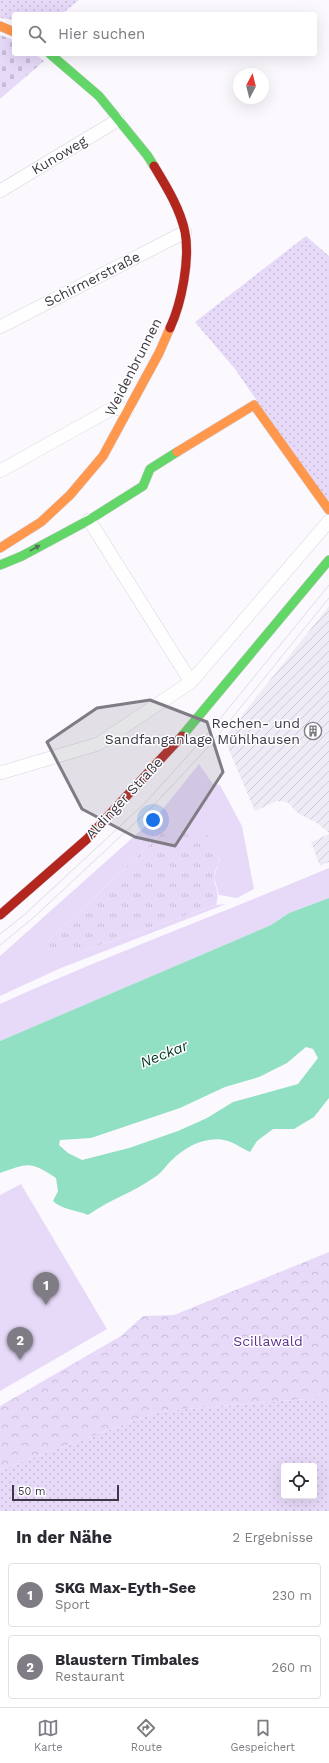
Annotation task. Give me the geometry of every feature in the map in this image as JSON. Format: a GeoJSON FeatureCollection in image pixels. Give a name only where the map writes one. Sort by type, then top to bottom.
{"type":"FeatureCollection","features":[{"type":"Feature","properties":{"kind":"street"},"geometry":{"type":"LineString","coordinates":[[0,26],[12,31]]}},
{"type":"Feature","properties":{"kind":"street","name":"Weidenbrunnen"},"geometry":{"type":"LineString","coordinates":[[0,548],[41,522],[70,495],[103,456],[159,353],[173,322],[182,294],[186,263],[185,232],[173,198],[147,155],[99,96],[52,56]]}},
{"type":"Feature","properties":{"kind":"street","name":"Kunoweg"},"geometry":{"type":"LineString","coordinates":[[0,190],[118,120]]}},
{"type":"Feature","properties":{"kind":"street","name":"Schirmerstraße"},"geometry":{"type":"LineString","coordinates":[[0,327],[185,232]]}},
{"type":"Feature","properties":{"kind":"street"},"geometry":{"type":"LineString","coordinates":[[0,565],[22,556],[89,520],[143,486],[150,469],[254,405],[329,510]]}},
{"type":"Feature","properties":{"kind":"street"},"geometry":{"type":"LineString","coordinates":[[0,471],[113,408],[127,410]]}},
{"type":"Feature","properties":{"kind":"street"},"geometry":{"type":"LineString","coordinates":[[89,520],[191,682]]}},
{"type":"Feature","properties":{"kind":"street"},"geometry":{"type":"LineString","coordinates":[[0,773],[98,744],[191,682],[329,521]]}},
{"type":"Feature","properties":{"kind":"street","name":"Aldinger Straße"},"geometry":{"type":"LineString","coordinates":[[0,914],[65,859],[87,838],[165,755],[329,560]]}},
{"type":"Feature","properties":{"kind":"highlighted area"},"geometry":{"type":"Polygon","coordinates":[[[150,700],[207,722],[223,772],[175,846],[135,837],[82,809],[47,742],[97,708],[150,700]]]}},
{"type":"Feature","properties":{"kind":"shaded area"},"geometry":{"type":"Polygon","coordinates":[[[329,606],[329,833],[317,823],[299,814],[287,802],[277,801],[255,811],[224,738],[329,606]]]}},
{"type":"Feature","properties":{"kind":"shaded area"},"geometry":{"type":"Polygon","coordinates":[[[329,834],[329,862],[320,866],[311,842],[329,834]]]}},
{"type":"Feature","properties":{"kind":"green space"},"geometry":{"type":"Polygon","coordinates":[[[0,0],[79,0],[64,12],[12,12],[12,20],[0,18],[0,0]]]}},
{"type":"Feature","properties":{"kind":"green space"},"geometry":{"type":"Polygon","coordinates":[[[0,35],[12,39],[12,56],[38,56],[44,61],[0,99],[0,35]]]}},
{"type":"Feature","properties":{"kind":"green space"},"geometry":{"type":"Polygon","coordinates":[[[306,236],[329,256],[329,505],[235,369],[195,322],[306,236]]]}},
{"type":"Feature","properties":{"kind":"green space"},"geometry":{"type":"Polygon","coordinates":[[[199,764],[213,784],[220,785],[242,826],[254,889],[237,898],[219,895],[214,877],[220,858],[167,828],[46,943],[50,951],[83,951],[216,905],[226,904],[61,968],[0,996],[0,956],[158,815],[199,764]]]}},
{"type":"Feature","properties":{"kind":"green space"},"geometry":{"type":"Polygon","coordinates":[[[194,826],[212,840],[218,849],[219,860],[214,878],[218,894],[216,905],[83,951],[50,952],[46,943],[167,828],[194,826]]]}},
{"type":"Feature","properties":{"kind":"green space"},"geometry":{"type":"Polygon","coordinates":[[[329,868],[329,898],[289,913],[271,925],[0,1041],[0,1004],[329,868]]]}},
{"type":"Feature","properties":{"kind":"green space"},"geometry":{"type":"Polygon","coordinates":[[[21,1184],[107,1329],[0,1391],[0,1195],[21,1184]]]}},
{"type":"Feature","properties":{"kind":"green space","name":"Scillawald"},"geometry":{"type":"Polygon","coordinates":[[[329,1252],[329,1406],[318,1398],[161,1411],[0,1470],[0,1406],[121,1336],[143,1316],[174,1315],[329,1252]]]}},
{"type":"Feature","properties":{"kind":"green space"},"geometry":{"type":"Polygon","coordinates":[[[318,1398],[329,1406],[329,1511],[0,1511],[0,1470],[161,1411],[318,1398]]]}},
{"type":"Feature","properties":{"kind":"water","name":"Neckar"},"geometry":{"type":"Polygon","coordinates":[[[329,898],[329,1098],[314,1117],[294,1129],[273,1129],[257,1141],[250,1152],[231,1142],[213,1139],[191,1146],[184,1150],[160,1173],[147,1182],[88,1215],[65,1208],[53,1201],[58,1191],[56,1178],[35,1166],[29,1165],[17,1167],[0,1173],[0,1041],[271,925],[289,913],[329,898]],[[306,1047],[287,1063],[259,1077],[225,1087],[180,1108],[91,1138],[60,1140],[59,1145],[68,1153],[82,1160],[129,1148],[178,1131],[207,1118],[233,1102],[298,1084],[318,1058],[313,1049],[306,1047]]]}},
{"type":"Feature","properties":{"kind":"tram line"},"geometry":{"type":"LineString","coordinates":[[0,934],[24,915],[146,802],[210,731],[329,585]]}},
{"type":"Feature","properties":{"kind":"tram line"},"geometry":{"type":"LineString","coordinates":[[0,945],[32,919],[153,806],[211,744],[329,598]]}},
{"type":"Feature","properties":{"kind":"traffic: fast"},"geometry":{"type":"LineString","coordinates":[[52,56],[99,96],[147,155],[154,166]]}},
{"type":"Feature","properties":{"kind":"traffic: fast"},"geometry":{"type":"LineString","coordinates":[[0,565],[22,556],[89,520],[143,486],[150,469],[177,452]]}},
{"type":"Feature","properties":{"kind":"traffic: fast"},"geometry":{"type":"LineString","coordinates":[[182,736],[329,560]]}},
{"type":"Feature","properties":{"kind":"traffic: slow"},"geometry":{"type":"LineString","coordinates":[[0,26],[12,31]]}},
{"type":"Feature","properties":{"kind":"traffic: slow"},"geometry":{"type":"LineString","coordinates":[[0,548],[41,522],[70,495],[103,456],[159,353],[170,328]]}},
{"type":"Feature","properties":{"kind":"traffic: slow"},"geometry":{"type":"LineString","coordinates":[[177,452],[254,405],[329,510]]}},
{"type":"Feature","properties":{"kind":"traffic: jam"},"geometry":{"type":"LineString","coordinates":[[154,166],[168,189],[180,214],[185,232],[186,267],[184,280],[178,306],[170,328]]}},
{"type":"Feature","properties":{"kind":"traffic: jam"},"geometry":{"type":"LineString","coordinates":[[0,915],[87,839],[182,736]]}},
{"type":"Feature","properties":{"kind":"place","name":"Rechen- und Sandfanganlage Mühlhausen"},"geometry":{"type":"Point","coordinates":[313,731]}},
{"type":"Feature","properties":{"kind":"place","name":"SKG Max-Eyth-See"},"geometry":{"type":"Point","coordinates":[46,1305]}},
{"type":"Feature","properties":{"kind":"place","name":"Blaustern Timbales"},"geometry":{"type":"Point","coordinates":[20,1360]}}]}
